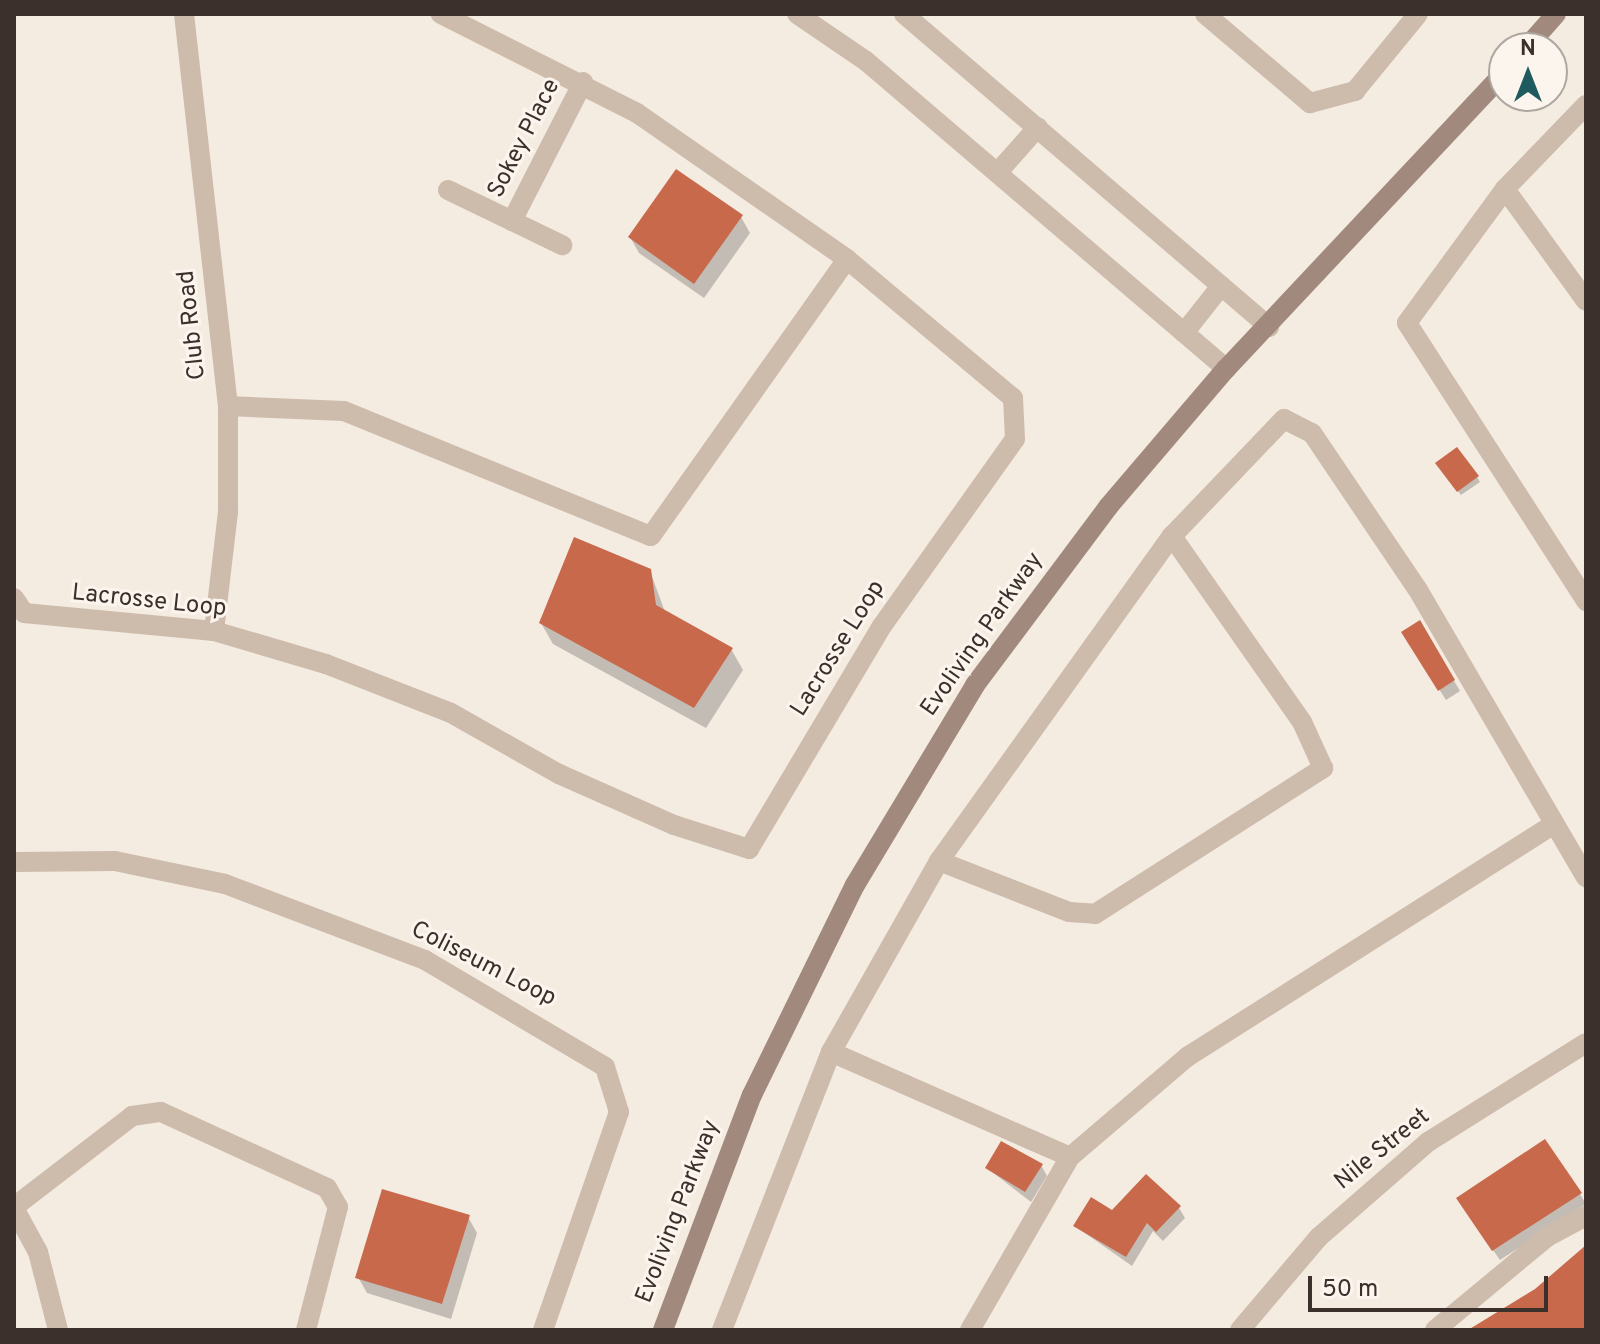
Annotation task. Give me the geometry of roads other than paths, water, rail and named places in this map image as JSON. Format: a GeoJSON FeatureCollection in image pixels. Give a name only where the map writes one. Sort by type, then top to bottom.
{"type":"FeatureCollection","features":[{"type":"Feature","properties":{"kind":"street","name":"Club Road"},"geometry":{"type":"LineString","coordinates":[[184,14],[228,406],[228,512],[214,631]]}},
{"type":"Feature","properties":{"kind":"street","name":"Lacrosse Loop"},"geometry":{"type":"LineString","coordinates":[[14,598],[24,613],[53,619],[214,631],[451,713],[559,774],[674,825],[749,849],[882,626],[1015,439],[1013,398],[847,259],[583,82],[441,14]]}},
{"type":"Feature","properties":{"kind":"street"},"geometry":{"type":"LineString","coordinates":[[797,14],[866,61],[1226,369]]}},
{"type":"Feature","properties":{"kind":"street"},"geometry":{"type":"LineString","coordinates":[[904,14],[1269,327]]}},
{"type":"Feature","properties":{"kind":"street"},"geometry":{"type":"LineString","coordinates":[[1205,14],[1310,103],[1355,91],[1418,14]]}},
{"type":"Feature","properties":{"kind":"street"},"geometry":{"type":"LineString","coordinates":[[1540,32],[1556,14]]}},
{"type":"Feature","properties":{"kind":"street","name":"Sokey Place"},"geometry":{"type":"LineString","coordinates":[[512,221],[583,82]]}},
{"type":"Feature","properties":{"kind":"street","name":"Evoliving Parkway"},"geometry":{"type":"LineString","coordinates":[[663,1330],[752,1095],[855,885],[975,685],[1039,594],[1226,369],[1269,327],[1488,90]]}},
{"type":"Feature","properties":{"kind":"street"},"geometry":{"type":"LineString","coordinates":[[1586,105],[1505,189],[1407,323],[1586,601]]}},
{"type":"Feature","properties":{"kind":"street"},"geometry":{"type":"LineString","coordinates":[[998,172],[1038,127]]}},
{"type":"Feature","properties":{"kind":"street"},"geometry":{"type":"LineString","coordinates":[[1505,189],[1586,301]]}},
{"type":"Feature","properties":{"kind":"street"},"geometry":{"type":"LineString","coordinates":[[448,190],[562,245]]}},
{"type":"Feature","properties":{"kind":"street"},"geometry":{"type":"LineString","coordinates":[[228,406],[344,411],[651,536],[847,259]]}},
{"type":"Feature","properties":{"kind":"street"},"geometry":{"type":"LineString","coordinates":[[1184,333],[1221,286]]}},
{"type":"Feature","properties":{"kind":"street"},"geometry":{"type":"LineString","coordinates":[[722,1330],[831,1052],[939,861],[1172,536],[1267,431],[1284,419],[1312,433],[1418,590],[1550,827],[1586,878]]}},
{"type":"Feature","properties":{"kind":"street"},"geometry":{"type":"LineString","coordinates":[[939,861],[1069,912],[1095,914],[1323,768],[1302,722],[1172,536]]}},
{"type":"Feature","properties":{"kind":"street"},"geometry":{"type":"LineString","coordinates":[[970,1330],[1070,1157],[1187,1057],[1550,827]]}},
{"type":"Feature","properties":{"kind":"street","name":"Coliseum Loop"},"geometry":{"type":"LineString","coordinates":[[14,862],[115,861],[225,884],[425,960],[605,1067],[619,1112],[543,1330]]}},
{"type":"Feature","properties":{"kind":"street","name":"Nile Street"},"geometry":{"type":"LineString","coordinates":[[1240,1330],[1319,1237],[1428,1142],[1586,1043]]}},
{"type":"Feature","properties":{"kind":"street"},"geometry":{"type":"LineString","coordinates":[[831,1052],[1070,1157]]}},
{"type":"Feature","properties":{"kind":"street"},"geometry":{"type":"LineString","coordinates":[[58,1330],[38,1252],[14,1208],[132,1116],[161,1112],[327,1188],[338,1207],[306,1330]]}},
{"type":"Feature","properties":{"kind":"street"},"geometry":{"type":"LineString","coordinates":[[1435,1330],[1547,1237],[1586,1216]]}}]}
